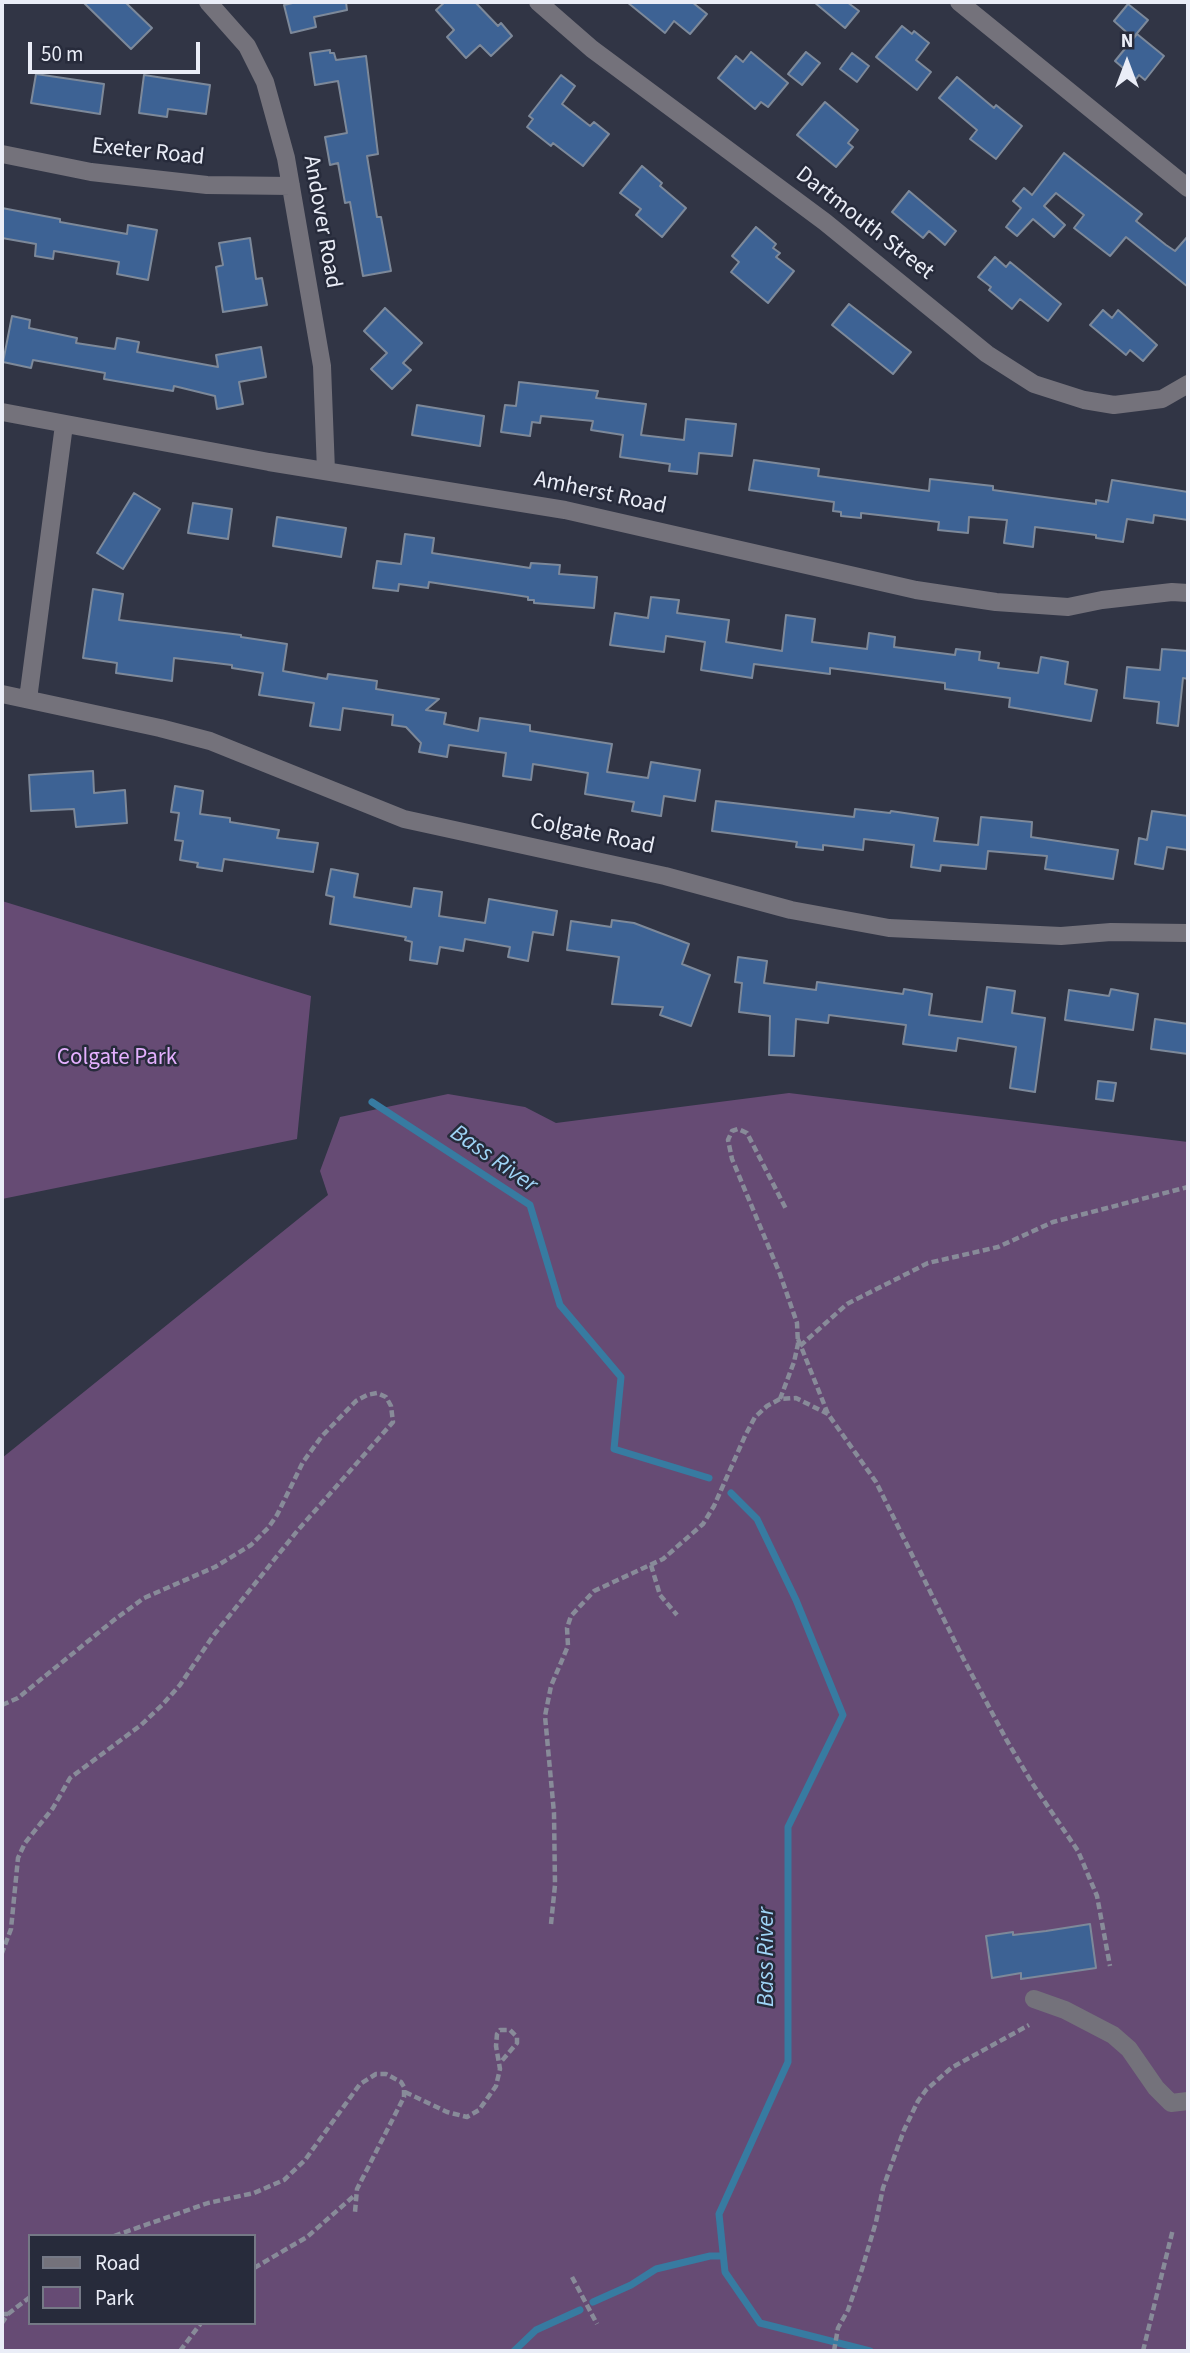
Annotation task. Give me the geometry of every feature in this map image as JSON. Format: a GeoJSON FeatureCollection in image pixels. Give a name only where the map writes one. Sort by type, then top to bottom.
{"type":"FeatureCollection","features":[{"type":"Feature","properties":{"kind":"street","name":"Andover Road"},"geometry":{"type":"LineString","coordinates":[[208,2],[247,46],[265,82],[286,158],[322,366],[326,471]]}},
{"type":"Feature","properties":{"kind":"street","name":"Dartmouth Street"},"geometry":{"type":"LineString","coordinates":[[538,2],[592,49],[824,222],[987,354],[1034,384],[1083,400],[1114,405],[1162,399],[1188,384]]}},
{"type":"Feature","properties":{"kind":"street"},"geometry":{"type":"LineString","coordinates":[[959,2],[1188,188]]}},
{"type":"Feature","properties":{"kind":"street","name":"Exeter Road"},"geometry":{"type":"LineString","coordinates":[[2,154],[91,172],[207,185],[291,186]]}},
{"type":"Feature","properties":{"kind":"street","name":"Amherst Road"},"geometry":{"type":"LineString","coordinates":[[2,412],[326,471],[565,510],[916,590],[996,602],[1068,607],[1158,593],[1188,593]]}},
{"type":"Feature","properties":{"kind":"street"},"geometry":{"type":"LineString","coordinates":[[28,699],[64,425]]}},
{"type":"Feature","properties":{"kind":"street","name":"Colgate Road"},"geometry":{"type":"LineString","coordinates":[[2,694],[210,741],[404,819],[665,876],[791,910],[889,928],[1061,936],[1111,932],[1188,933]]}},
{"type":"Feature","properties":{"kind":"street"},"geometry":{"type":"LineString","coordinates":[[1034,1999],[1065,2010],[1113,2035],[1129,2049],[1156,2088],[1171,2103],[1188,2101]]}},
{"type":"Feature","properties":{"kind":"path"},"geometry":{"type":"LineString","coordinates":[[786,1209],[747,1133],[738,1129],[732,1131],[728,1140],[732,1159],[786,1288],[797,1323],[800,1346],[828,1414],[876,1482],[1006,1739],[1031,1783],[1078,1851],[1097,1896],[1110,1966]]}},
{"type":"Feature","properties":{"kind":"path"},"geometry":{"type":"LineString","coordinates":[[800,1346],[847,1304],[928,1263],[998,1247],[1053,1222],[1188,1186]]}},
{"type":"Feature","properties":{"kind":"path"},"geometry":{"type":"LineString","coordinates":[[780,1399],[794,1362],[798,1339]]}},
{"type":"Feature","properties":{"kind":"path"},"geometry":{"type":"LineString","coordinates":[[2,1705],[18,1698],[144,1598],[215,1567],[251,1545],[277,1515],[303,1462],[322,1436],[356,1401],[377,1393],[386,1398],[391,1406],[393,1422],[298,1530],[213,1636],[180,1685],[141,1725],[70,1778],[53,1808],[25,1843],[18,1857],[11,1929],[2,1953]]}},
{"type":"Feature","properties":{"kind":"path"},"geometry":{"type":"LineString","coordinates":[[551,1924],[555,1885],[554,1813],[545,1721],[551,1686],[568,1646],[568,1622],[580,1603],[594,1591],[650,1565],[682,1544],[703,1524],[755,1417],[780,1399],[796,1398],[828,1414]]}},
{"type":"Feature","properties":{"kind":"path"},"geometry":{"type":"LineString","coordinates":[[650,1565],[660,1595],[677,1615]]}},
{"type":"Feature","properties":{"kind":"path"},"geometry":{"type":"LineString","coordinates":[[834,2351],[838,2328],[848,2309],[862,2269],[883,2188],[904,2130],[918,2101],[926,2090],[967,2057],[1029,2025]]}},
{"type":"Feature","properties":{"kind":"path"},"geometry":{"type":"LineString","coordinates":[[404,2092],[447,2112],[467,2117],[479,2110],[496,2086],[500,2076],[497,2034],[500,2030],[510,2030],[517,2037],[517,2043],[500,2063]]}},
{"type":"Feature","properties":{"kind":"path"},"geometry":{"type":"LineString","coordinates":[[120,2234],[208,2203],[254,2193],[284,2180],[305,2160],[360,2084],[376,2074],[386,2074],[397,2079],[404,2087],[404,2092],[400,2106],[373,2154],[356,2194],[355,2212]]}},
{"type":"Feature","properties":{"kind":"path"},"geometry":{"type":"LineString","coordinates":[[256,2267],[307,2237],[356,2194]]}},
{"type":"Feature","properties":{"kind":"path"},"geometry":{"type":"LineString","coordinates":[[1143,2351],[1173,2229]]}},
{"type":"Feature","properties":{"kind":"path"},"geometry":{"type":"LineString","coordinates":[[572,2277],[597,2324]]}},
{"type":"Feature","properties":{"kind":"path"},"geometry":{"type":"LineString","coordinates":[[2,2323],[5,2314],[28,2298]]}},
{"type":"Feature","properties":{"kind":"path"},"geometry":{"type":"LineString","coordinates":[[180,2351],[200,2325]]}},
{"type":"Feature","properties":{"kind":"green space","name":"Colgate Park"},"geometry":{"type":"Polygon","coordinates":[[[2,901],[311,996],[297,1139],[2,1199],[2,901]]]}},
{"type":"Feature","properties":{"kind":"green space"},"geometry":{"type":"Polygon","coordinates":[[[789,1093],[1188,1142],[1188,2351],[2,2351],[2,1458],[328,1195],[320,1171],[340,1117],[448,1094],[525,1107],[556,1123],[789,1093]]]}},
{"type":"Feature","properties":{"kind":"building"},"geometry":{"type":"Polygon","coordinates":[[[83,2],[125,2],[152,28],[131,49],[83,2]]]}},
{"type":"Feature","properties":{"kind":"building"},"geometry":{"type":"Polygon","coordinates":[[[297,2],[346,2],[347,10],[314,17],[316,27],[291,33],[284,5],[297,2]]]}},
{"type":"Feature","properties":{"kind":"building"},"geometry":{"type":"Polygon","coordinates":[[[445,2],[475,2],[498,26],[501,23],[512,36],[491,56],[480,45],[466,58],[447,37],[454,30],[436,10],[445,2]]]}},
{"type":"Feature","properties":{"kind":"building"},"geometry":{"type":"Polygon","coordinates":[[[627,2],[692,2],[707,14],[690,34],[674,21],[665,33],[627,2]]]}},
{"type":"Feature","properties":{"kind":"building"},"geometry":{"type":"Polygon","coordinates":[[[814,2],[847,2],[859,11],[845,28],[814,2]]]}},
{"type":"Feature","properties":{"kind":"building"},"geometry":{"type":"Polygon","coordinates":[[[1128,4],[1148,20],[1133,38],[1114,21],[1128,4]]]}},
{"type":"Feature","properties":{"kind":"building"},"geometry":{"type":"Polygon","coordinates":[[[902,26],[912,34],[914,31],[929,43],[916,60],[931,72],[917,90],[876,57],[902,26]]]}},
{"type":"Feature","properties":{"kind":"building"},"geometry":{"type":"Polygon","coordinates":[[[1137,34],[1164,56],[1145,80],[1139,75],[1136,79],[1115,61],[1137,34]]]}},
{"type":"Feature","properties":{"kind":"building"},"geometry":{"type":"Polygon","coordinates":[[[330,50],[336,60],[366,56],[378,154],[367,156],[377,217],[381,217],[391,271],[363,276],[350,202],[345,203],[338,163],[330,165],[325,137],[347,133],[338,81],[315,85],[310,53],[330,50]]]}},
{"type":"Feature","properties":{"kind":"building"},"geometry":{"type":"Polygon","coordinates":[[[751,52],[788,83],[768,107],[761,102],[755,109],[718,78],[736,56],[743,62],[751,52]]]}},
{"type":"Feature","properties":{"kind":"building"},"geometry":{"type":"Polygon","coordinates":[[[806,52],[820,63],[802,85],[788,74],[806,52]]]}},
{"type":"Feature","properties":{"kind":"building"},"geometry":{"type":"Polygon","coordinates":[[[852,53],[869,66],[857,82],[840,69],[852,53]]]}},
{"type":"Feature","properties":{"kind":"building"},"geometry":{"type":"Polygon","coordinates":[[[36,74],[104,84],[100,114],[31,103],[36,74]]]}},
{"type":"Feature","properties":{"kind":"building"},"geometry":{"type":"Polygon","coordinates":[[[144,75],[210,85],[206,114],[168,109],[167,117],[139,113],[144,75]]]}},
{"type":"Feature","properties":{"kind":"building"},"geometry":{"type":"Polygon","coordinates":[[[561,75],[575,86],[562,104],[590,126],[594,122],[609,134],[583,166],[527,127],[533,119],[529,116],[561,75]]]}},
{"type":"Feature","properties":{"kind":"building"},"geometry":{"type":"Polygon","coordinates":[[[957,77],[994,108],[996,105],[1022,126],[996,159],[970,139],[977,130],[939,98],[957,77]]]}},
{"type":"Feature","properties":{"kind":"building"},"geometry":{"type":"Polygon","coordinates":[[[825,102],[858,130],[848,143],[853,147],[836,167],[797,135],[825,102]]]}},
{"type":"Feature","properties":{"kind":"building"},"geometry":{"type":"Polygon","coordinates":[[[1064,153],[1142,214],[1136,221],[1166,245],[1175,251],[1188,236],[1188,287],[1126,237],[1110,256],[1074,228],[1084,215],[1056,193],[1044,206],[1065,225],[1054,237],[1033,219],[1017,236],[1006,227],[1021,208],[1013,201],[1024,188],[1032,195],[1064,153]]]}},
{"type":"Feature","properties":{"kind":"building"},"geometry":{"type":"Polygon","coordinates":[[[642,166],[686,208],[662,237],[636,215],[641,209],[620,193],[642,166]]]}},
{"type":"Feature","properties":{"kind":"building"},"geometry":{"type":"Polygon","coordinates":[[[909,191],[956,231],[945,245],[929,231],[923,238],[892,212],[909,191]]]}},
{"type":"Feature","properties":{"kind":"building"},"geometry":{"type":"Polygon","coordinates":[[[2,208],[127,234],[128,225],[157,230],[148,280],[117,274],[119,262],[54,251],[53,259],[35,256],[36,244],[2,238],[2,208]]]}},
{"type":"Feature","properties":{"kind":"building"},"geometry":{"type":"Polygon","coordinates":[[[756,227],[776,244],[773,248],[780,253],[776,257],[794,271],[768,303],[731,272],[739,262],[732,256],[756,227]]]}},
{"type":"Feature","properties":{"kind":"building"},"geometry":{"type":"Polygon","coordinates":[[[250,238],[256,279],[262,278],[267,305],[223,312],[216,267],[223,265],[219,243],[250,238]]]}},
{"type":"Feature","properties":{"kind":"building"},"geometry":{"type":"Polygon","coordinates":[[[995,257],[1006,267],[1010,262],[1061,304],[1048,321],[1020,299],[1012,309],[978,277],[995,257]]]}},
{"type":"Feature","properties":{"kind":"building"},"geometry":{"type":"Polygon","coordinates":[[[849,304],[911,352],[893,374],[832,325],[849,304]]]}},
{"type":"Feature","properties":{"kind":"building"},"geometry":{"type":"Polygon","coordinates":[[[385,308],[422,343],[403,363],[411,370],[392,389],[371,369],[387,353],[364,331],[385,308]]]}},
{"type":"Feature","properties":{"kind":"building"},"geometry":{"type":"Polygon","coordinates":[[[1103,310],[1112,318],[1118,310],[1157,345],[1143,361],[1130,350],[1126,355],[1090,325],[1103,310]]]}},
{"type":"Feature","properties":{"kind":"building"},"geometry":{"type":"Polygon","coordinates":[[[12,316],[30,320],[29,328],[77,338],[76,343],[115,349],[117,338],[139,342],[137,352],[218,367],[216,355],[261,347],[266,377],[239,382],[243,404],[217,409],[215,396],[174,386],[173,391],[104,379],[105,373],[33,360],[31,368],[3,362],[12,316]]]}},
{"type":"Feature","properties":{"kind":"building"},"geometry":{"type":"Polygon","coordinates":[[[519,382],[598,391],[596,398],[646,404],[641,435],[684,440],[686,419],[736,424],[732,456],[699,453],[697,474],[669,471],[670,464],[620,457],[623,435],[591,430],[593,421],[541,416],[540,423],[532,422],[530,436],[501,432],[505,405],[516,406],[519,382]]]}},
{"type":"Feature","properties":{"kind":"building"},"geometry":{"type":"Polygon","coordinates":[[[417,405],[484,416],[480,446],[412,435],[417,405]]]}},
{"type":"Feature","properties":{"kind":"building"},"geometry":{"type":"Polygon","coordinates":[[[754,460],[819,469],[818,476],[929,491],[930,479],[993,486],[993,490],[1096,504],[1096,500],[1108,502],[1112,480],[1188,492],[1188,520],[1154,515],[1153,523],[1127,519],[1123,542],[1096,538],[1096,535],[1035,527],[1033,547],[1004,543],[1007,520],[969,517],[968,533],[938,530],[939,522],[861,513],[861,518],[841,516],[841,512],[833,511],[834,502],[749,490],[754,460]]]}},
{"type":"Feature","properties":{"kind":"building"},"geometry":{"type":"Polygon","coordinates":[[[134,493],[160,509],[123,569],[97,553],[134,493]]]}},
{"type":"Feature","properties":{"kind":"building"},"geometry":{"type":"Polygon","coordinates":[[[193,503],[232,509],[228,539],[188,533],[193,503]]]}},
{"type":"Feature","properties":{"kind":"building"},"geometry":{"type":"Polygon","coordinates":[[[277,517],[346,528],[341,557],[273,546],[277,517]]]}},
{"type":"Feature","properties":{"kind":"building"},"geometry":{"type":"Polygon","coordinates":[[[405,534],[434,538],[432,553],[530,568],[531,563],[560,565],[559,574],[597,577],[594,608],[534,603],[534,600],[528,600],[528,597],[429,582],[428,588],[399,584],[398,591],[373,588],[377,561],[401,564],[405,534]]]}},
{"type":"Feature","properties":{"kind":"building"},"geometry":{"type":"Polygon","coordinates":[[[93,589],[123,594],[119,620],[241,635],[287,644],[283,671],[327,679],[328,674],[377,681],[376,689],[439,699],[426,710],[446,713],[444,724],[478,731],[480,718],[530,725],[530,731],[612,744],[607,772],[648,778],[651,762],[700,770],[695,801],[664,796],[661,816],[632,811],[634,802],[585,794],[588,773],[533,764],[531,780],[503,776],[506,753],[449,745],[447,757],[419,752],[421,743],[406,727],[392,725],[393,715],[343,708],[340,730],[310,726],[314,703],[259,695],[263,673],[232,668],[232,665],[174,658],[172,681],[116,673],[117,663],[83,658],[93,589]]]}},
{"type":"Feature","properties":{"kind":"building"},"geometry":{"type":"Polygon","coordinates":[[[651,597],[679,600],[677,613],[729,620],[726,642],[782,651],[786,615],[815,619],[812,642],[867,649],[869,633],[895,637],[894,647],[955,655],[956,649],[980,652],[979,660],[999,663],[998,668],[1038,673],[1041,657],[1068,662],[1065,684],[1097,690],[1091,721],[1009,707],[1010,698],[945,689],[945,683],[830,668],[830,674],[754,664],[752,678],[701,670],[705,642],[666,636],[664,652],[610,645],[615,613],[648,618],[651,597]]]}},
{"type":"Feature","properties":{"kind":"building"},"geometry":{"type":"Polygon","coordinates":[[[1162,649],[1188,651],[1188,679],[1183,678],[1178,726],[1157,723],[1159,702],[1124,698],[1127,667],[1160,670],[1162,649]]]}},
{"type":"Feature","properties":{"kind":"building"},"geometry":{"type":"Polygon","coordinates":[[[93,771],[94,793],[125,790],[127,823],[76,827],[74,809],[31,811],[29,775],[93,771]]]}},
{"type":"Feature","properties":{"kind":"building"},"geometry":{"type":"Polygon","coordinates":[[[175,786],[203,791],[200,814],[279,830],[277,838],[318,843],[313,872],[224,859],[222,871],[197,867],[198,863],[180,860],[183,841],[175,840],[179,813],[171,812],[175,786]]]}},
{"type":"Feature","properties":{"kind":"building"},"geometry":{"type":"Polygon","coordinates":[[[716,801],[854,817],[855,809],[938,818],[934,841],[978,845],[981,817],[1032,822],[1031,837],[1118,850],[1113,879],[1045,869],[1047,856],[988,851],[986,869],[941,865],[940,871],[911,867],[914,845],[864,839],[863,850],[823,845],[823,850],[796,847],[797,842],[712,831],[716,801]]]}},
{"type":"Feature","properties":{"kind":"building"},"geometry":{"type":"Polygon","coordinates":[[[1152,811],[1188,816],[1188,850],[1167,847],[1163,869],[1135,864],[1139,838],[1147,840],[1152,811]]]}},
{"type":"Feature","properties":{"kind":"building"},"geometry":{"type":"Polygon","coordinates":[[[331,869],[358,874],[354,897],[411,907],[414,888],[442,892],[439,916],[485,923],[489,899],[557,911],[553,935],[533,932],[528,961],[508,957],[510,947],[465,939],[463,951],[440,947],[437,964],[410,960],[412,942],[405,940],[406,937],[330,924],[334,897],[326,895],[331,869]]]}},
{"type":"Feature","properties":{"kind":"building"},"geometry":{"type":"Polygon","coordinates":[[[612,920],[634,923],[689,944],[682,964],[710,975],[691,1026],[660,1015],[663,1007],[612,1004],[619,957],[567,950],[571,921],[611,927],[612,920]]]}},
{"type":"Feature","properties":{"kind":"building"},"geometry":{"type":"Polygon","coordinates":[[[738,957],[767,961],[764,983],[816,990],[817,982],[903,994],[904,989],[932,994],[929,1015],[982,1022],[987,987],[1015,991],[1012,1013],[1045,1018],[1035,1092],[1010,1088],[1016,1047],[958,1038],[956,1051],[903,1044],[906,1025],[829,1015],[828,1023],[796,1019],[794,1056],[769,1055],[770,1016],[739,1012],[742,983],[735,982],[738,957]]]}},
{"type":"Feature","properties":{"kind":"building"},"geometry":{"type":"Polygon","coordinates":[[[1111,989],[1138,994],[1133,1030],[1065,1020],[1069,990],[1109,996],[1111,989]]]}},
{"type":"Feature","properties":{"kind":"building"},"geometry":{"type":"Polygon","coordinates":[[[1155,1019],[1188,1024],[1188,1054],[1151,1049],[1155,1019]]]}},
{"type":"Feature","properties":{"kind":"building"},"geometry":{"type":"Polygon","coordinates":[[[1098,1081],[1116,1083],[1113,1101],[1096,1099],[1098,1081]]]}},
{"type":"Feature","properties":{"kind":"building"},"geometry":{"type":"Polygon","coordinates":[[[1090,1924],[1096,1968],[1021,1979],[1021,1973],[992,1978],[986,1936],[1013,1932],[1013,1935],[1090,1924]]]}},
{"type":"Feature","properties":{"kind":"waterway","name":"Bass River"},"geometry":{"type":"LineString","coordinates":[[372,1102],[530,1205],[560,1305],[621,1377],[614,1449],[709,1478]]}},
{"type":"Feature","properties":{"kind":"waterway","name":"Bass River"},"geometry":{"type":"LineString","coordinates":[[731,1493],[757,1519],[796,1600],[843,1715],[788,1827],[788,2062],[719,2214],[725,2272],[760,2323],[870,2351]]}},
{"type":"Feature","properties":{"kind":"waterway"},"geometry":{"type":"LineString","coordinates":[[593,2302],[631,2285],[656,2269],[710,2256],[723,2256]]}},
{"type":"Feature","properties":{"kind":"waterway"},"geometry":{"type":"LineString","coordinates":[[514,2351],[536,2330],[580,2310]]}}]}
